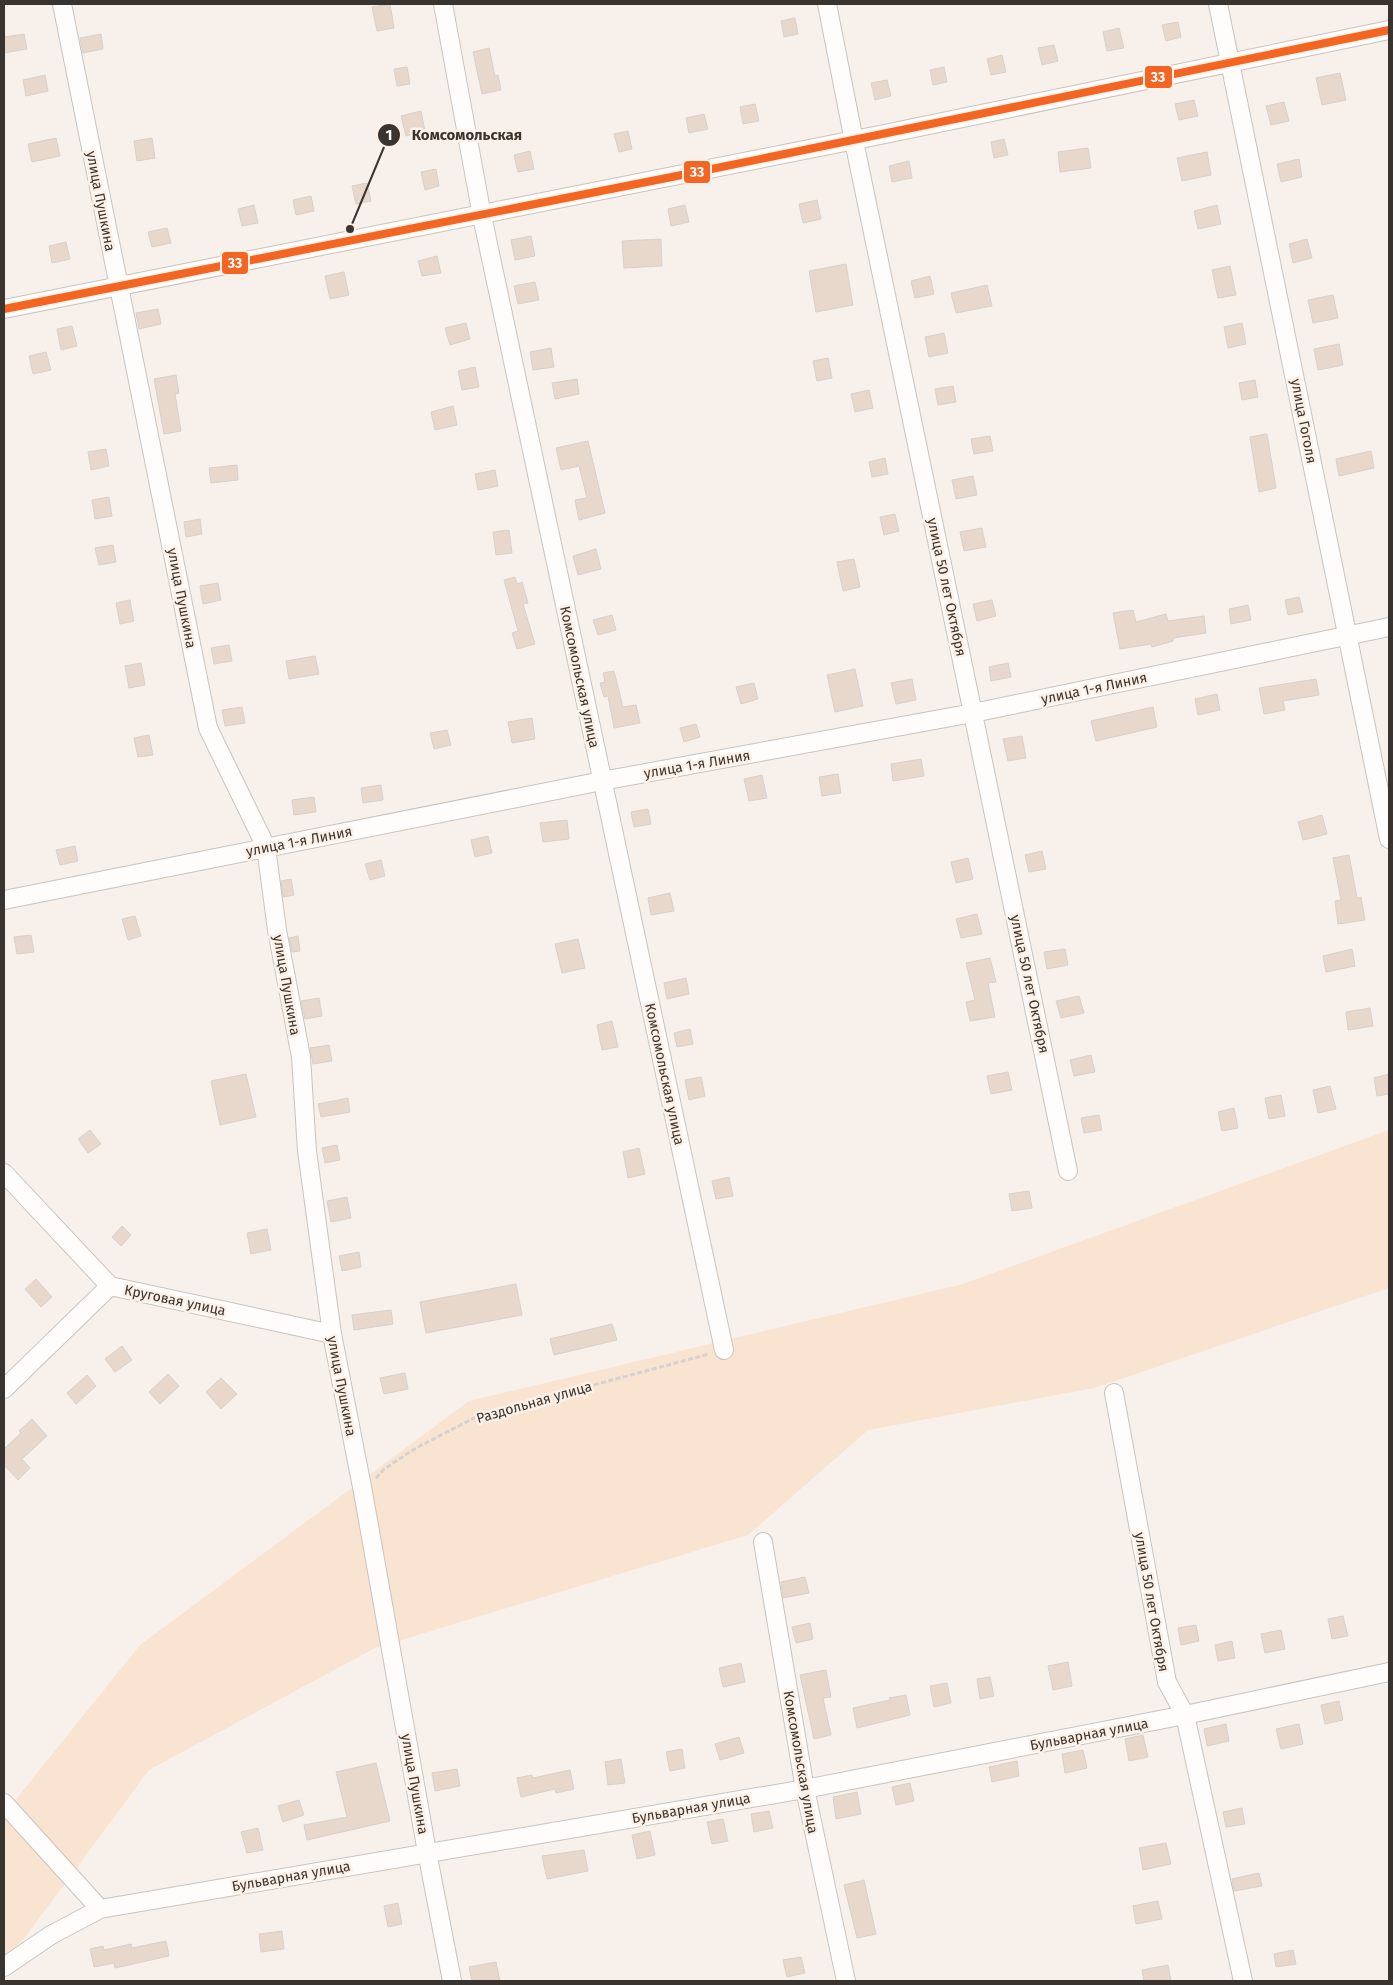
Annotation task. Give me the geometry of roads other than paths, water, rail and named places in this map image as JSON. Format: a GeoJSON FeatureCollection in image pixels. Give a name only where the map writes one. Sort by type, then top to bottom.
{"type":"FeatureCollection","features":[{"type":"Feature","properties":{"kind":"street","name":"улица Пушкина"},"geometry":{"type":"LineString","coordinates":[[62,4],[208,728],[266,847],[277,930],[301,1057],[307,1151],[332,1334],[363,1492],[452,1981]]}},
{"type":"Feature","properties":{"kind":"street","name":"Комсомольская улица"},"geometry":{"type":"LineString","coordinates":[[443,4],[482,216],[724,1350]]}},
{"type":"Feature","properties":{"kind":"street","name":"улица 50 лет Октября"},"geometry":{"type":"LineString","coordinates":[[827,4],[1068,1171]]}},
{"type":"Feature","properties":{"kind":"street","name":"улица Гоголя"},"geometry":{"type":"LineString","coordinates":[[1218,4],[1389,839]]}},
{"type":"Feature","properties":{"kind":"street"},"geometry":{"type":"LineString","coordinates":[[4,308],[482,216],[1389,30]]}},
{"type":"Feature","properties":{"kind":"street","name":"улица 1-я Линия"},"geometry":{"type":"LineString","coordinates":[[4,900],[602,781],[973,713],[1389,627]]}},
{"type":"Feature","properties":{"kind":"street","name":"Круговая улица"},"geometry":{"type":"LineString","coordinates":[[4,1173],[110,1286],[332,1334]]}},
{"type":"Feature","properties":{"kind":"street"},"geometry":{"type":"LineString","coordinates":[[4,1389],[110,1286]]}},
{"type":"Feature","properties":{"kind":"street","name":"улица 50 лет Октября"},"geometry":{"type":"LineString","coordinates":[[1114,1393],[1166,1682],[1185,1715],[1243,1981]]}},
{"type":"Feature","properties":{"kind":"street","name":"Комсомольская улица"},"geometry":{"type":"LineString","coordinates":[[763,1542],[804,1789],[846,1981]]}},
{"type":"Feature","properties":{"kind":"street","name":"Бульварная улица"},"geometry":{"type":"LineString","coordinates":[[4,1967],[52,1935],[100,1909],[804,1789],[1185,1715],[1389,1672]]}},
{"type":"Feature","properties":{"kind":"street"},"geometry":{"type":"LineString","coordinates":[[4,1803],[100,1909]]}},
{"type":"Feature","properties":{"kind":"place","name":"Комсомольская"},"geometry":{"type":"Point","coordinates":[350,229]}}]}
